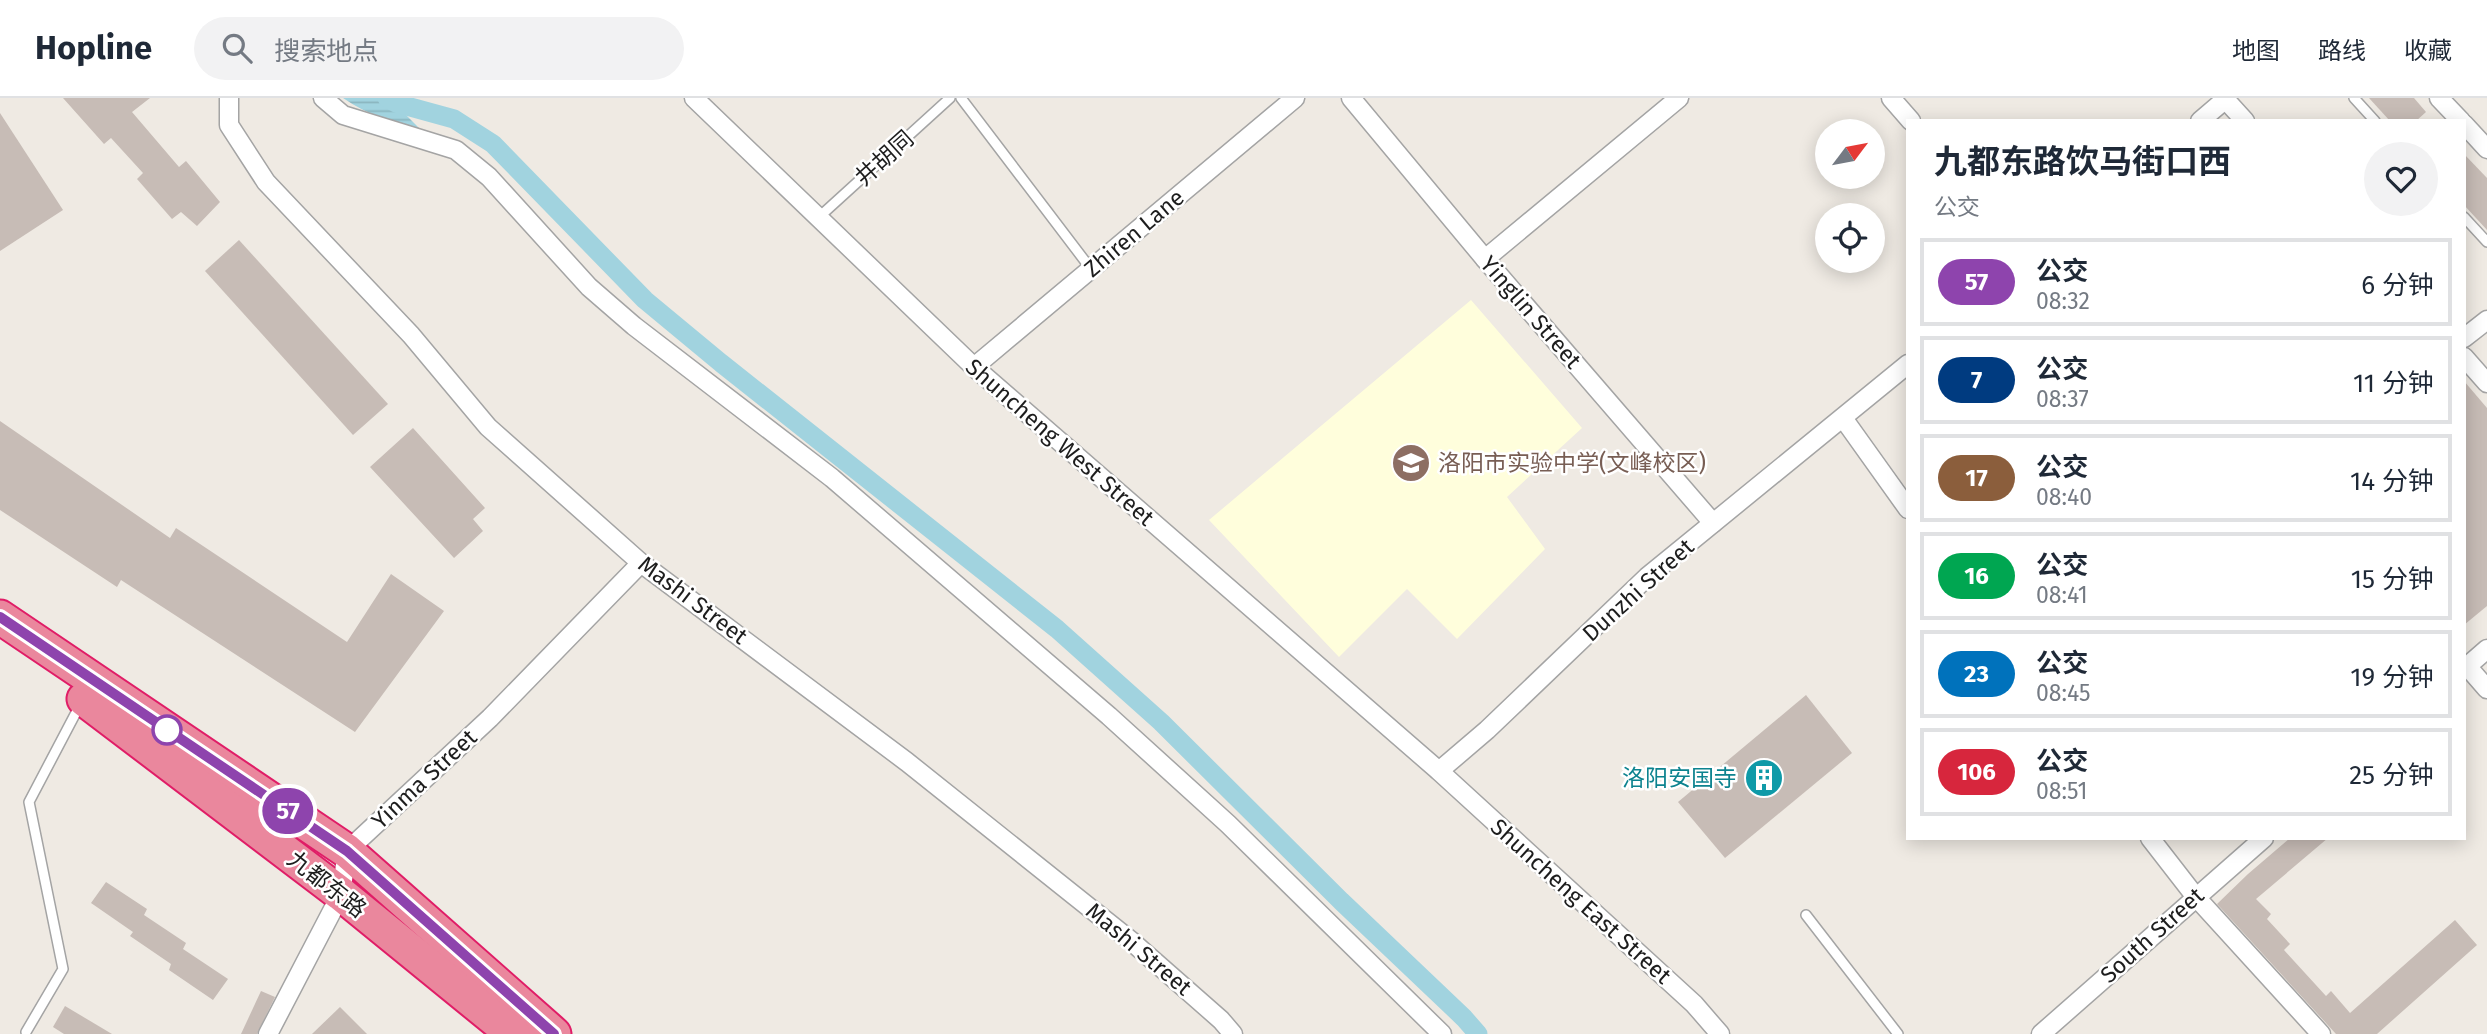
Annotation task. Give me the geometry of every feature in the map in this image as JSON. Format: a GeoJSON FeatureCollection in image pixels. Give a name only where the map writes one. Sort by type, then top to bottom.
{"type":"FeatureCollection","features":[{"type":"Feature","properties":{"kind":"highway","name":"九都东路"},"geometry":{"type":"LineString","coordinates":[[0,617],[347,851],[554,1034]]}},
{"type":"Feature","properties":{"kind":"highway","name":"九都东路"},"geometry":{"type":"LineString","coordinates":[[0,644],[84,698],[341,894],[513,1034]]}},
{"type":"Feature","properties":{"kind":"street","name":"Mashi Street"},"geometry":{"type":"LineString","coordinates":[[229,98],[229,125],[266,182],[411,335],[488,427],[641,563],[908,762],[1130,940],[1221,1020],[1233,1034]]}},
{"type":"Feature","properties":{"kind":"street"},"geometry":{"type":"LineString","coordinates":[[323,98],[343,115],[456,150],[489,177],[589,287],[634,326],[832,478],[1109,716],[1228,824],[1442,1034]]}},
{"type":"Feature","properties":{"kind":"street","name":"Shuncheng West Street"},"geometry":{"type":"LineString","coordinates":[[694,98],[974,368],[1439,771]]}},
{"type":"Feature","properties":{"kind":"street","name":"Zhiren Lane"},"geometry":{"type":"LineString","coordinates":[[974,368],[1295,98]]}},
{"type":"Feature","properties":{"kind":"street","name":"Yinglin Street"},"geometry":{"type":"LineString","coordinates":[[1351,98],[1485,259],[1713,523]]}},
{"type":"Feature","properties":{"kind":"street"},"geometry":{"type":"LineString","coordinates":[[1485,259],[1679,98]]}},
{"type":"Feature","properties":{"kind":"street"},"geometry":{"type":"LineString","coordinates":[[1891,98],[1909,119]]}},
{"type":"Feature","properties":{"kind":"street"},"geometry":{"type":"LineString","coordinates":[[2202,119],[2225,98],[2243,119]]}},
{"type":"Feature","properties":{"kind":"street"},"geometry":{"type":"LineString","coordinates":[[2466,125],[2484,140]]}},
{"type":"Feature","properties":{"kind":"street"},"geometry":{"type":"LineString","coordinates":[[2466,336],[2487,320]]}},
{"type":"Feature","properties":{"kind":"street"},"geometry":{"type":"LineString","coordinates":[[2466,359],[2487,383]]}},
{"type":"Feature","properties":{"kind":"street","name":"Dunzhi Street"},"geometry":{"type":"LineString","coordinates":[[1439,771],[1487,730],[1647,577],[1906,367]]}},
{"type":"Feature","properties":{"kind":"street"},"geometry":{"type":"LineString","coordinates":[[1843,418],[1906,506]]}},
{"type":"Feature","properties":{"kind":"street","name":"Yinma Street"},"geometry":{"type":"LineString","coordinates":[[347,851],[491,718],[641,563]]}},
{"type":"Feature","properties":{"kind":"street"},"geometry":{"type":"LineString","coordinates":[[2466,665],[2487,649]]}},
{"type":"Feature","properties":{"kind":"street"},"geometry":{"type":"LineString","coordinates":[[2466,667],[2487,689]]}},
{"type":"Feature","properties":{"kind":"street","name":"Shuncheng East Street"},"geometry":{"type":"LineString","coordinates":[[1439,771],[1695,1004],[1720,1034]]}},
{"type":"Feature","properties":{"kind":"street"},"geometry":{"type":"LineString","coordinates":[[2152,840],[2195,896],[2321,1034]]}},
{"type":"Feature","properties":{"kind":"street","name":"South Street"},"geometry":{"type":"LineString","coordinates":[[2041,1034],[2262,840]]}},
{"type":"Feature","properties":{"kind":"street"},"geometry":{"type":"LineString","coordinates":[[268,1034],[341,894],[347,851]]}},
{"type":"Feature","properties":{"kind":"lane","name":"井胡同"},"geometry":{"type":"LineString","coordinates":[[818,218],[950,98]]}},
{"type":"Feature","properties":{"kind":"lane"},"geometry":{"type":"LineString","coordinates":[[961,98],[1091,269]]}},
{"type":"Feature","properties":{"kind":"lane"},"geometry":{"type":"LineString","coordinates":[[2354,98],[2373,119]]}},
{"type":"Feature","properties":{"kind":"lane"},"geometry":{"type":"LineString","coordinates":[[2466,219],[2487,242]]}},
{"type":"Feature","properties":{"kind":"lane"},"geometry":{"type":"LineString","coordinates":[[26,1032],[63,969],[29,802],[84,698]]}},
{"type":"Feature","properties":{"kind":"lane"},"geometry":{"type":"LineString","coordinates":[[1806,915],[1898,1034]]}},
{"type":"Feature","properties":{"kind":"shaded area","name":"洛阳市实验中学(文峰校区)"},"geometry":{"type":"Polygon","coordinates":[[[1471,300],[1582,428],[1507,497],[1545,549],[1457,639],[1407,589],[1339,657],[1209,520],[1471,300]]]}},
{"type":"Feature","properties":{"kind":"water"},"geometry":{"type":"Polygon","coordinates":[[[343,98],[389,98],[427,136],[373,114],[343,98]]]}},
{"type":"Feature","properties":{"kind":"building"},"geometry":{"type":"Polygon","coordinates":[[[63,98],[150,98],[132,112],[179,167],[186,161],[220,202],[197,226],[181,212],[172,219],[137,179],[143,173],[111,138],[104,144],[63,98]]]}},
{"type":"Feature","properties":{"kind":"building"},"geometry":{"type":"Polygon","coordinates":[[[2369,98],[2414,98],[2426,112],[2418,119],[2388,119],[2369,98]]]}},
{"type":"Feature","properties":{"kind":"building"},"geometry":{"type":"Polygon","coordinates":[[[0,113],[63,210],[0,251],[0,113]]]}},
{"type":"Feature","properties":{"kind":"building"},"geometry":{"type":"Polygon","coordinates":[[[2466,156],[2487,178],[2487,230],[2466,207],[2466,156]]]}},
{"type":"Feature","properties":{"kind":"building"},"geometry":{"type":"Polygon","coordinates":[[[239,240],[388,404],[353,435],[205,271],[239,240]]]}},
{"type":"Feature","properties":{"kind":"building"},"geometry":{"type":"Polygon","coordinates":[[[2466,383],[2487,408],[2487,606],[2466,623],[2466,383]]]}},
{"type":"Feature","properties":{"kind":"building"},"geometry":{"type":"Polygon","coordinates":[[[0,421],[170,538],[176,528],[347,642],[391,574],[444,611],[355,732],[121,580],[117,587],[0,510],[0,421]]]}},
{"type":"Feature","properties":{"kind":"building"},"geometry":{"type":"Polygon","coordinates":[[[413,428],[485,508],[473,519],[483,531],[454,558],[370,467],[413,428]]]}},
{"type":"Feature","properties":{"kind":"building","name":"洛阳安国寺"},"geometry":{"type":"Polygon","coordinates":[[[1806,695],[1852,753],[1725,858],[1678,802],[1806,695]]]}},
{"type":"Feature","properties":{"kind":"building"},"geometry":{"type":"Polygon","coordinates":[[[2288,840],[2326,840],[2256,899],[2271,914],[2267,919],[2290,944],[2284,950],[2326,996],[2331,991],[2350,1013],[2455,920],[2477,945],[2377,1034],[2336,1034],[2217,904],[2288,840]]]}},
{"type":"Feature","properties":{"kind":"building"},"geometry":{"type":"Polygon","coordinates":[[[106,882],[147,909],[144,915],[186,943],[183,949],[228,979],[213,1000],[169,970],[171,964],[130,936],[133,932],[91,903],[106,882]]]}},
{"type":"Feature","properties":{"kind":"building"},"geometry":{"type":"Polygon","coordinates":[[[261,991],[275,997],[257,1034],[241,1034],[261,991]]]}},
{"type":"Feature","properties":{"kind":"building"},"geometry":{"type":"Polygon","coordinates":[[[65,1006],[112,1034],[64,1034],[53,1027],[65,1006]]]}},
{"type":"Feature","properties":{"kind":"building"},"geometry":{"type":"Polygon","coordinates":[[[340,1007],[367,1034],[312,1034],[340,1007]]]}},
{"type":"Feature","properties":{"kind":"waterway"},"geometry":{"type":"LineString","coordinates":[[387,98],[454,119],[493,144],[645,300],[1057,629],[1161,722],[1478,1034]]}},
{"type":"Feature","properties":{"kind":"bus line","name":"57"},"geometry":{"type":"LineString","coordinates":[[0,617],[347,851],[554,1034]]}},
{"type":"Feature","properties":{"kind":"place","name":"洛阳市实验中学(文峰校区)"},"geometry":{"type":"Point","coordinates":[1411,463]}},
{"type":"Feature","properties":{"kind":"place","name":"洛阳安国寺"},"geometry":{"type":"Point","coordinates":[1764,778]}}]}
